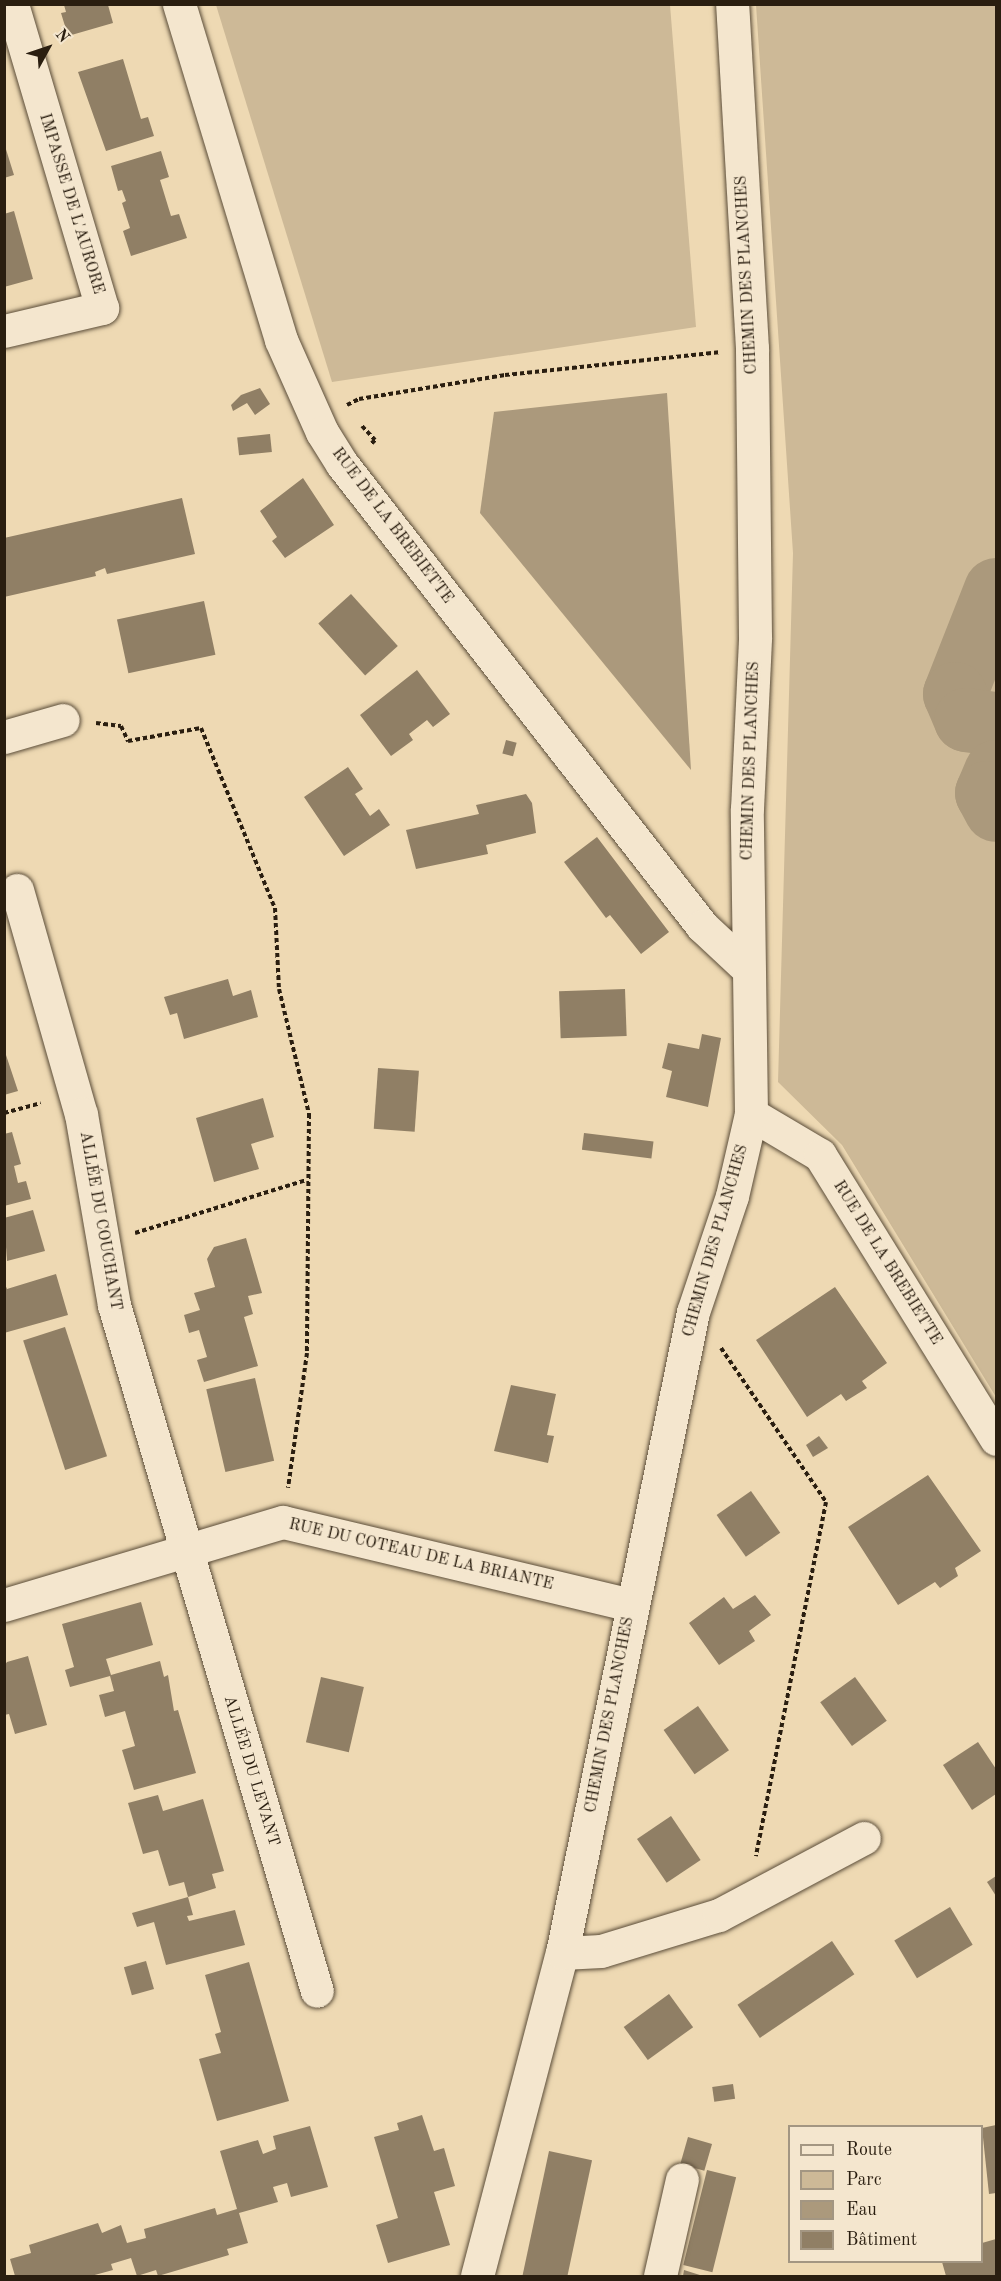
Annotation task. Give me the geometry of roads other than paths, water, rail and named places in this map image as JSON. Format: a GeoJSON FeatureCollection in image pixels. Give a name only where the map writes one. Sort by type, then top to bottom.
{"type":"FeatureCollection","features":[{"type":"Feature","properties":{"kind":"street","name":"IMPASSE DE L'AURORE"},"geometry":{"type":"LineString","coordinates":[[4,331],[102,308],[12,4]]}},
{"type":"Feature","properties":{"kind":"street","name":"RUE DE LA BREBIETTE"},"geometry":{"type":"LineString","coordinates":[[180,4],[281,340],[322,432],[342,464],[702,926],[748,969]]}},
{"type":"Feature","properties":{"kind":"street","name":"CHEMIN DES PLANCHES"},"geometry":{"type":"LineString","coordinates":[[477,2277],[562,1953],[693,1311],[732,1196],[751,1114],[747,809],[755,637],[752,348],[732,4]]}},
{"type":"Feature","properties":{"kind":"street"},"geometry":{"type":"LineString","coordinates":[[4,737],[63,720]]}},
{"type":"Feature","properties":{"kind":"street","name":"ALLÉE DU COUCHANT"},"geometry":{"type":"LineString","coordinates":[[17,890],[81,1114],[114,1305],[185,1551]]}},
{"type":"Feature","properties":{"kind":"street","name":"RUE DE LA BREBIETTE"},"geometry":{"type":"LineString","coordinates":[[751,1114],[820,1155],[996,1439]]}},
{"type":"Feature","properties":{"kind":"street","name":"RUE DU COTEAU DE LA BRIANTE"},"geometry":{"type":"LineString","coordinates":[[4,1605],[283,1522],[632,1605]]}},
{"type":"Feature","properties":{"kind":"street","name":"ALLÉE DU LEVANT"},"geometry":{"type":"LineString","coordinates":[[185,1551],[317,1991]]}},
{"type":"Feature","properties":{"kind":"street"},"geometry":{"type":"LineString","coordinates":[[562,1953],[601,1951],[719,1915],[864,1838]]}},
{"type":"Feature","properties":{"kind":"street"},"geometry":{"type":"LineString","coordinates":[[660,2277],[682,2179]]}},
{"type":"Feature","properties":{"kind":"water"},"geometry":{"type":"Polygon","coordinates":[[[667,393],[691,770],[480,513],[494,412],[667,393]]]}},
{"type":"Feature","properties":{"kind":"waterway"},"geometry":{"type":"LineString","coordinates":[[996,590],[955,694],[966,720],[996,724]]}},
{"type":"Feature","properties":{"kind":"waterway"},"geometry":{"type":"LineString","coordinates":[[996,772],[987,793],[996,810]]}}]}
